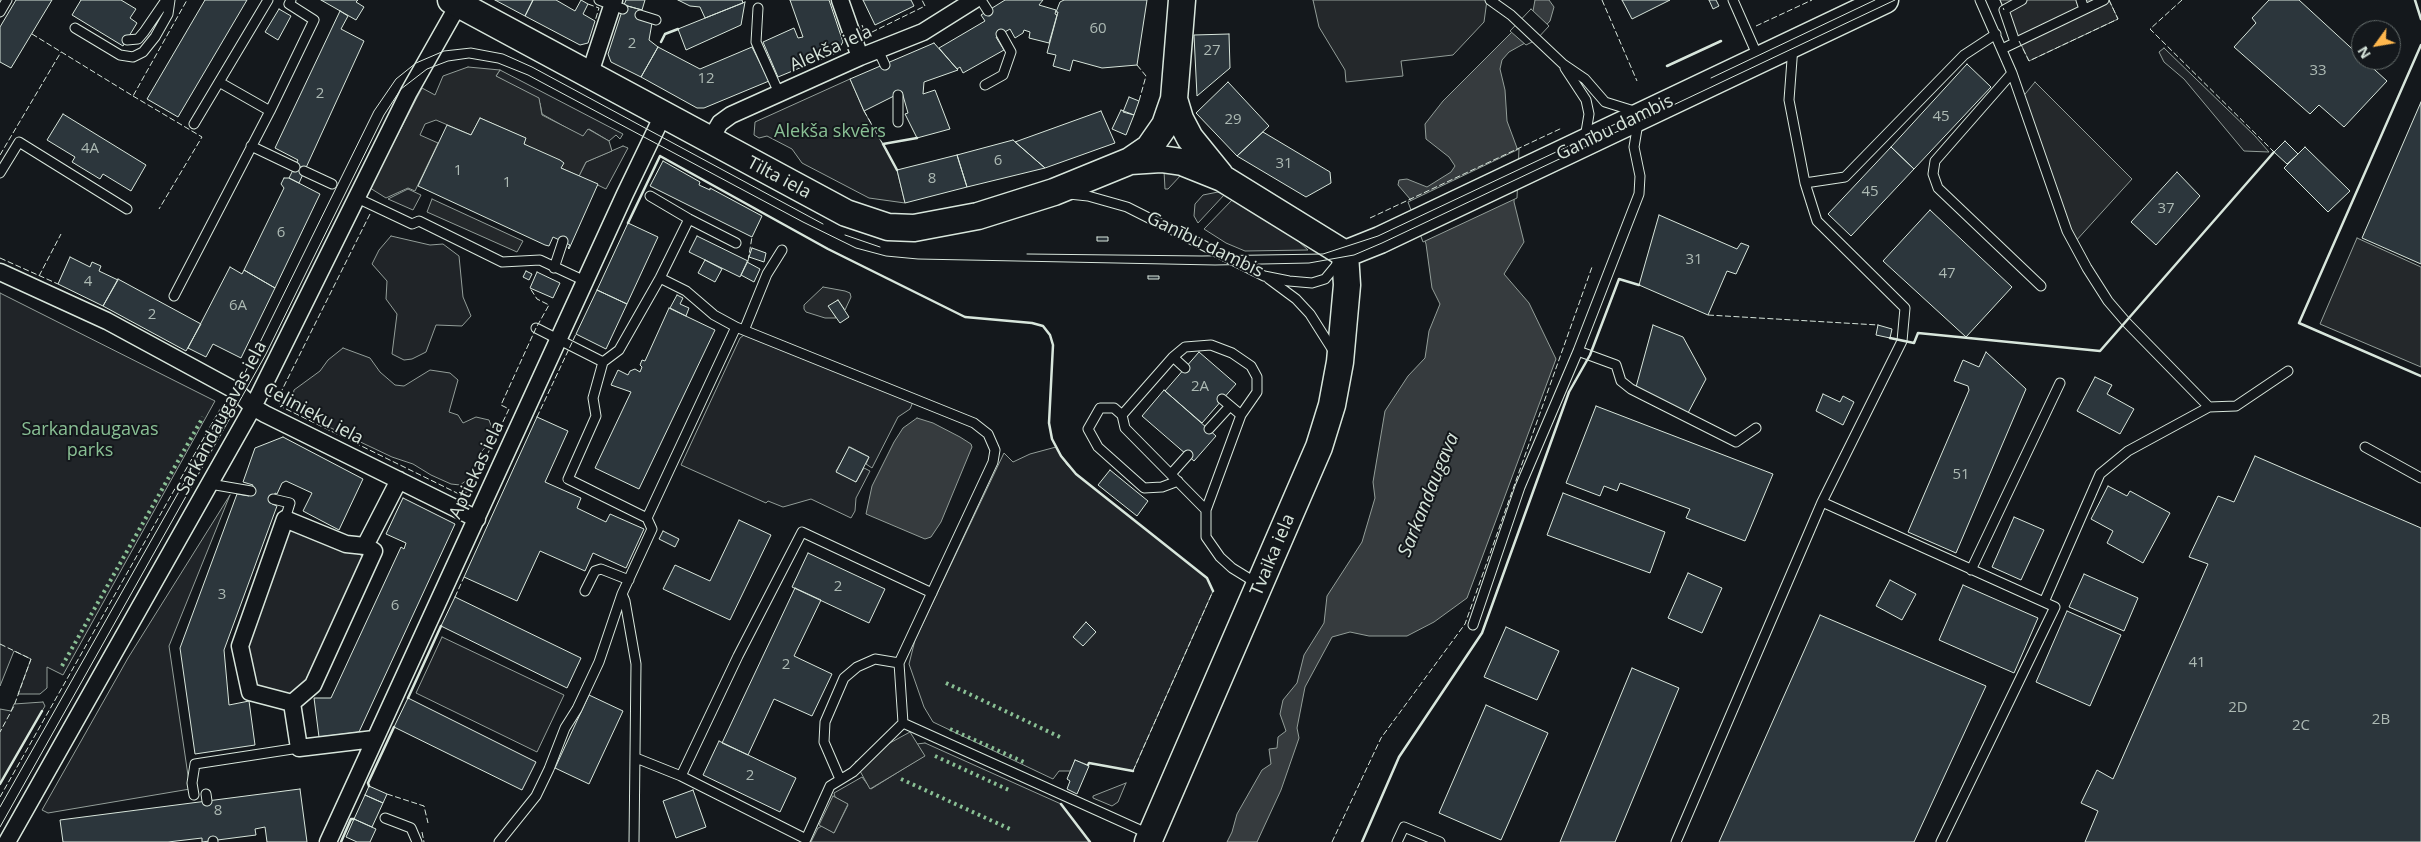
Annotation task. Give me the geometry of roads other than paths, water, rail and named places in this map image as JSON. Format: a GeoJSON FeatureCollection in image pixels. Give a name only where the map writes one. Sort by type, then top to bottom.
{"type":"FeatureCollection","features":[{"type":"Feature","properties":{"kind":"main road"},"geometry":{"type":"LineString","coordinates":[[1130,161],[1148,148],[1157,137],[1165,125],[1174,99],[1182,0]]}},
{"type":"Feature","properties":{"kind":"main road","name":"Ganību dambis"},"geometry":{"type":"LineString","coordinates":[[1345,254],[1380,240],[1885,0]]}},
{"type":"Feature","properties":{"kind":"main road","name":"Tilta iela"},"geometry":{"type":"LineString","coordinates":[[457,2],[589,76],[846,213],[888,228],[936,226],[978,216],[1054,192],[1130,161]]}},
{"type":"Feature","properties":{"kind":"main road"},"geometry":{"type":"LineString","coordinates":[[1174,99],[1180,119],[1190,138],[1222,178]]}},
{"type":"Feature","properties":{"kind":"main road"},"geometry":{"type":"LineString","coordinates":[[1130,161],[1161,159],[1182,162],[1222,178],[1345,254]]}},
{"type":"Feature","properties":{"kind":"main road","name":"Tvaika iela"},"geometry":{"type":"LineString","coordinates":[[1150,838],[1319,447],[1332,405],[1340,362],[1346,285],[1345,254]]}},
{"type":"Feature","properties":{"kind":"street"},"geometry":{"type":"LineString","coordinates":[[840,0],[860,57]]}},
{"type":"Feature","properties":{"kind":"street","name":"Alekša iela"},"geometry":{"type":"LineString","coordinates":[[710,140],[714,131],[726,118],[860,57],[881,57],[974,0]]}},
{"type":"Feature","properties":{"kind":"street","name":"Sarkandaugavas iela"},"geometry":{"type":"LineString","coordinates":[[7,842],[253,407],[418,75],[457,2]]}},
{"type":"Feature","properties":{"kind":"street"},"geometry":{"type":"LineString","coordinates":[[589,76],[612,4]]}},
{"type":"Feature","properties":{"kind":"street","name":"Aptiekas iela"},"geometry":{"type":"LineString","coordinates":[[328,842],[663,115]]}},
{"type":"Feature","properties":{"kind":"street","name":"Ceļinieku iela"},"geometry":{"type":"LineString","coordinates":[[0,272],[108,321],[236,391],[253,407],[477,518]]}},
{"type":"Feature","properties":{"kind":"street"},"geometry":{"type":"LineString","coordinates":[[365,546],[399,480]]}},
{"type":"Feature","properties":{"kind":"street"},"geometry":{"type":"LineString","coordinates":[[285,519],[346,544],[365,546],[374,551],[313,685],[292,704],[250,692],[240,646],[285,519]]}},
{"type":"Feature","properties":{"kind":"street"},"geometry":{"type":"LineString","coordinates":[[292,704],[299,748],[374,740]]}},
{"type":"Feature","properties":{"kind":"lane"},"geometry":{"type":"LineString","coordinates":[[0,12],[7,0]]}},
{"type":"Feature","properties":{"kind":"lane"},"geometry":{"type":"LineString","coordinates":[[127,40],[138,39],[166,0]]}},
{"type":"Feature","properties":{"kind":"lane"},"geometry":{"type":"LineString","coordinates":[[74,28],[120,55],[133,57],[143,52],[155,37],[168,14],[170,0]]}},
{"type":"Feature","properties":{"kind":"lane"},"geometry":{"type":"LineString","coordinates":[[194,124],[268,0]]}},
{"type":"Feature","properties":{"kind":"lane"},"geometry":{"type":"LineString","coordinates":[[174,296],[270,111],[314,20],[289,4],[291,0]]}},
{"type":"Feature","properties":{"kind":"lane"},"geometry":{"type":"LineString","coordinates":[[982,0],[988,11]]}},
{"type":"Feature","properties":{"kind":"lane"},"geometry":{"type":"LineString","coordinates":[[1473,625],[1520,487],[1578,351],[1639,194],[1640,176],[1634,147],[1643,114],[1605,102],[1585,79],[1563,64],[1511,15],[1490,0]]}},
{"type":"Feature","properties":{"kind":"lane"},"geometry":{"type":"LineString","coordinates":[[1733,0],[1759,59]]}},
{"type":"Feature","properties":{"kind":"lane"},"geometry":{"type":"LineString","coordinates":[[1980,0],[2012,73],[2067,231],[2087,268],[2108,301],[2209,407]]}},
{"type":"Feature","properties":{"kind":"lane"},"geometry":{"type":"LineString","coordinates":[[2015,42],[2004,10],[2022,0]]}},
{"type":"Feature","properties":{"kind":"lane"},"geometry":{"type":"LineString","coordinates":[[2081,0],[2084,9]]}},
{"type":"Feature","properties":{"kind":"lane"},"geometry":{"type":"LineString","coordinates":[[2002,49],[2104,0]]}},
{"type":"Feature","properties":{"kind":"lane"},"geometry":{"type":"LineString","coordinates":[[758,8],[756,42],[779,94]]}},
{"type":"Feature","properties":{"kind":"lane"},"geometry":{"type":"LineString","coordinates":[[640,15],[656,20]]}},
{"type":"Feature","properties":{"kind":"lane"},"geometry":{"type":"LineString","coordinates":[[985,85],[1003,75],[1011,52],[1001,34]]}},
{"type":"Feature","properties":{"kind":"lane"},"geometry":{"type":"LineString","coordinates":[[1805,183],[1846,177],[1964,55],[1996,34]]}},
{"type":"Feature","properties":{"kind":"lane"},"geometry":{"type":"LineString","coordinates":[[1676,842],[1822,502],[1902,341],[1905,308],[1818,221],[1805,183],[1789,100],[1793,44]]}},
{"type":"Feature","properties":{"kind":"lane"},"geometry":{"type":"LineString","coordinates":[[1563,64],[1586,100],[1588,125],[1577,146]]}},
{"type":"Feature","properties":{"kind":"lane"},"geometry":{"type":"LineString","coordinates":[[2012,73],[1935,161],[1933,174],[1938,188],[2041,286]]}},
{"type":"Feature","properties":{"kind":"lane"},"geometry":{"type":"LineString","coordinates":[[219,82],[270,111]]}},
{"type":"Feature","properties":{"kind":"lane"},"geometry":{"type":"LineString","coordinates":[[898,95],[898,122]]}},
{"type":"Feature","properties":{"kind":"lane"},"geometry":{"type":"LineString","coordinates":[[0,173],[19,142],[127,209]]}},
{"type":"Feature","properties":{"kind":"lane"},"geometry":{"type":"LineString","coordinates":[[251,146],[295,167]]}},
{"type":"Feature","properties":{"kind":"lane"},"geometry":{"type":"LineString","coordinates":[[304,171],[332,184]]}},
{"type":"Feature","properties":{"kind":"lane","name":"Ganību dambis"},"geometry":{"type":"LineString","coordinates":[[1054,192],[1088,196],[1127,207],[1264,276],[1312,283],[1326,279],[1336,269],[1345,254]]}},
{"type":"Feature","properties":{"kind":"lane"},"geometry":{"type":"LineString","coordinates":[[650,196],[689,220],[736,243]]}},
{"type":"Feature","properties":{"kind":"lane"},"geometry":{"type":"LineString","coordinates":[[357,198],[412,224],[419,221],[502,262],[540,260],[585,281]]}},
{"type":"Feature","properties":{"kind":"lane"},"geometry":{"type":"LineString","coordinates":[[499,842],[536,796],[559,746],[565,728],[577,709],[599,662],[622,594],[652,529],[647,518],[568,480],[596,416],[593,398],[602,362],[619,350],[660,278],[689,220]]}},
{"type":"Feature","properties":{"kind":"lane"},"geometry":{"type":"LineString","coordinates":[[554,268],[563,241]]}},
{"type":"Feature","properties":{"kind":"lane"},"geometry":{"type":"LineString","coordinates":[[647,518],[767,274],[782,250]]}},
{"type":"Feature","properties":{"kind":"lane"},"geometry":{"type":"LineString","coordinates":[[1264,276],[1296,299],[1310,314],[1340,362]]}},
{"type":"Feature","properties":{"kind":"lane"},"geometry":{"type":"LineString","coordinates":[[636,758],[681,776],[805,841],[830,786],[853,772],[903,723],[899,663],[992,462],[995,450],[988,434],[974,423],[714,316],[686,291],[660,278]]}},
{"type":"Feature","properties":{"kind":"lane"},"geometry":{"type":"LineString","coordinates":[[536,328],[559,338],[602,362]]}},
{"type":"Feature","properties":{"kind":"lane"},"geometry":{"type":"LineString","coordinates":[[1122,414],[1152,379],[1185,346],[1211,345],[1232,354],[1251,366],[1257,377],[1257,392],[1240,415],[1206,510],[1206,537],[1232,568],[1260,586]]}},
{"type":"Feature","properties":{"kind":"lane"},"geometry":{"type":"LineString","coordinates":[[1578,351],[1616,365],[1621,381],[1631,389],[1736,442],[1756,428]]}},
{"type":"Feature","properties":{"kind":"lane"},"geometry":{"type":"LineString","coordinates":[[1173,357],[1185,368]]}},
{"type":"Feature","properties":{"kind":"lane"},"geometry":{"type":"LineString","coordinates":[[2044,602],[2100,474],[2128,451],[2209,407],[2236,406],[2288,371]]}},
{"type":"Feature","properties":{"kind":"lane"},"geometry":{"type":"LineString","coordinates":[[1971,570],[2060,383]]}},
{"type":"Feature","properties":{"kind":"lane"},"geometry":{"type":"LineString","coordinates":[[1222,399],[1240,415]]}},
{"type":"Feature","properties":{"kind":"lane"},"geometry":{"type":"LineString","coordinates":[[1209,429],[1230,406]]}},
{"type":"Feature","properties":{"kind":"lane"},"geometry":{"type":"LineString","coordinates":[[1188,455],[1174,478],[1162,487],[1144,488],[1098,448],[1088,429],[1100,408],[1114,408],[1122,414],[1125,428],[1174,478],[1206,510]]}},
{"type":"Feature","properties":{"kind":"lane"},"geometry":{"type":"LineString","coordinates":[[2365,447],[2421,478]]}},
{"type":"Feature","properties":{"kind":"lane"},"geometry":{"type":"LineString","coordinates":[[210,484],[251,491]]}},
{"type":"Feature","properties":{"kind":"lane"},"geometry":{"type":"LineString","coordinates":[[274,499],[290,503],[285,519]]}},
{"type":"Feature","properties":{"kind":"lane"},"geometry":{"type":"LineString","coordinates":[[1822,502],[2055,607],[1941,842]]}},
{"type":"Feature","properties":{"kind":"lane"},"geometry":{"type":"LineString","coordinates":[[681,776],[738,656],[802,532],[932,593]]}},
{"type":"Feature","properties":{"kind":"lane"},"geometry":{"type":"LineString","coordinates":[[585,591],[595,571],[601,569],[629,580]]}},
{"type":"Feature","properties":{"kind":"lane"},"geometry":{"type":"LineString","coordinates":[[622,594],[625,601],[636,664],[634,842]]}},
{"type":"Feature","properties":{"kind":"lane"},"geometry":{"type":"LineString","coordinates":[[840,779],[824,742],[825,722],[844,678],[857,667],[875,659],[899,663]]}},
{"type":"Feature","properties":{"kind":"lane"},"geometry":{"type":"LineString","coordinates":[[903,723],[1150,838]]}},
{"type":"Feature","properties":{"kind":"lane"},"geometry":{"type":"LineString","coordinates":[[194,795],[192,783],[195,764],[299,748]]}},
{"type":"Feature","properties":{"kind":"lane"},"geometry":{"type":"LineString","coordinates":[[386,818],[411,828],[417,842]]}},
{"type":"Feature","properties":{"kind":"lane"},"geometry":{"type":"LineString","coordinates":[[1397,842],[1404,827],[1440,842]]}},
{"type":"Feature","properties":{"kind":"water","name":"Sarkandaugava"},"geometry":{"type":"Polygon","coordinates":[[[1535,0],[1549,0],[1554,7],[1550,21],[1534,38],[1509,52],[1502,60],[1500,69],[1505,90],[1507,121],[1517,148],[1514,202],[1524,242],[1504,274],[1529,303],[1556,359],[1467,598],[1434,622],[1407,636],[1369,636],[1350,632],[1332,637],[1305,687],[1297,728],[1299,738],[1281,790],[1257,842],[1227,842],[1237,814],[1262,770],[1271,764],[1269,749],[1277,748],[1278,737],[1286,731],[1280,714],[1283,700],[1297,683],[1304,655],[1324,623],[1327,596],[1362,542],[1375,498],[1373,482],[1385,411],[1408,376],[1425,358],[1429,331],[1440,304],[1432,288],[1426,244],[1410,199],[1398,185],[1399,180],[1407,179],[1427,187],[1451,172],[1455,166],[1449,157],[1426,139],[1425,124],[1443,101],[1533,11],[1535,0]]]}},
{"type":"Feature","properties":{"kind":"water"},"geometry":{"type":"Polygon","coordinates":[[[917,418],[933,423],[960,437],[971,444],[972,447],[941,522],[931,537],[925,539],[866,514],[872,486],[894,442],[903,428],[917,418]]]}},
{"type":"Feature","properties":{"kind":"tram line"},"geometry":{"type":"LineString","coordinates":[[1711,78],[1875,0]]}},
{"type":"Feature","properties":{"kind":"tram line"},"geometry":{"type":"LineString","coordinates":[[0,827],[266,354],[384,115],[401,89],[427,69],[448,61],[469,58],[498,63],[528,75],[803,222],[856,248],[886,256],[918,259],[1215,265],[1309,263],[1354,255],[1382,243],[1895,0]]}},
{"type":"Feature","properties":{"kind":"tram line"},"geometry":{"type":"LineString","coordinates":[[0,807],[236,391],[374,111],[396,79],[416,63],[444,51],[471,48],[503,54],[532,67],[823,224]]}},
{"type":"Feature","properties":{"kind":"tram line"},"geometry":{"type":"LineString","coordinates":[[1027,254],[1202,256],[1323,254],[1378,236],[1628,118]]}},
{"type":"Feature","properties":{"kind":"tram line"},"geometry":{"type":"LineString","coordinates":[[845,235],[880,247]]}},
{"type":"Feature","properties":{"kind":"park label","name":"Alekša skvērs"},"geometry":{"type":"Point","coordinates":[830,132]}},
{"type":"Feature","properties":{"kind":"park label","name":"Sarkandaugavas parks"},"geometry":{"type":"Point","coordinates":[90,440]}}]}
